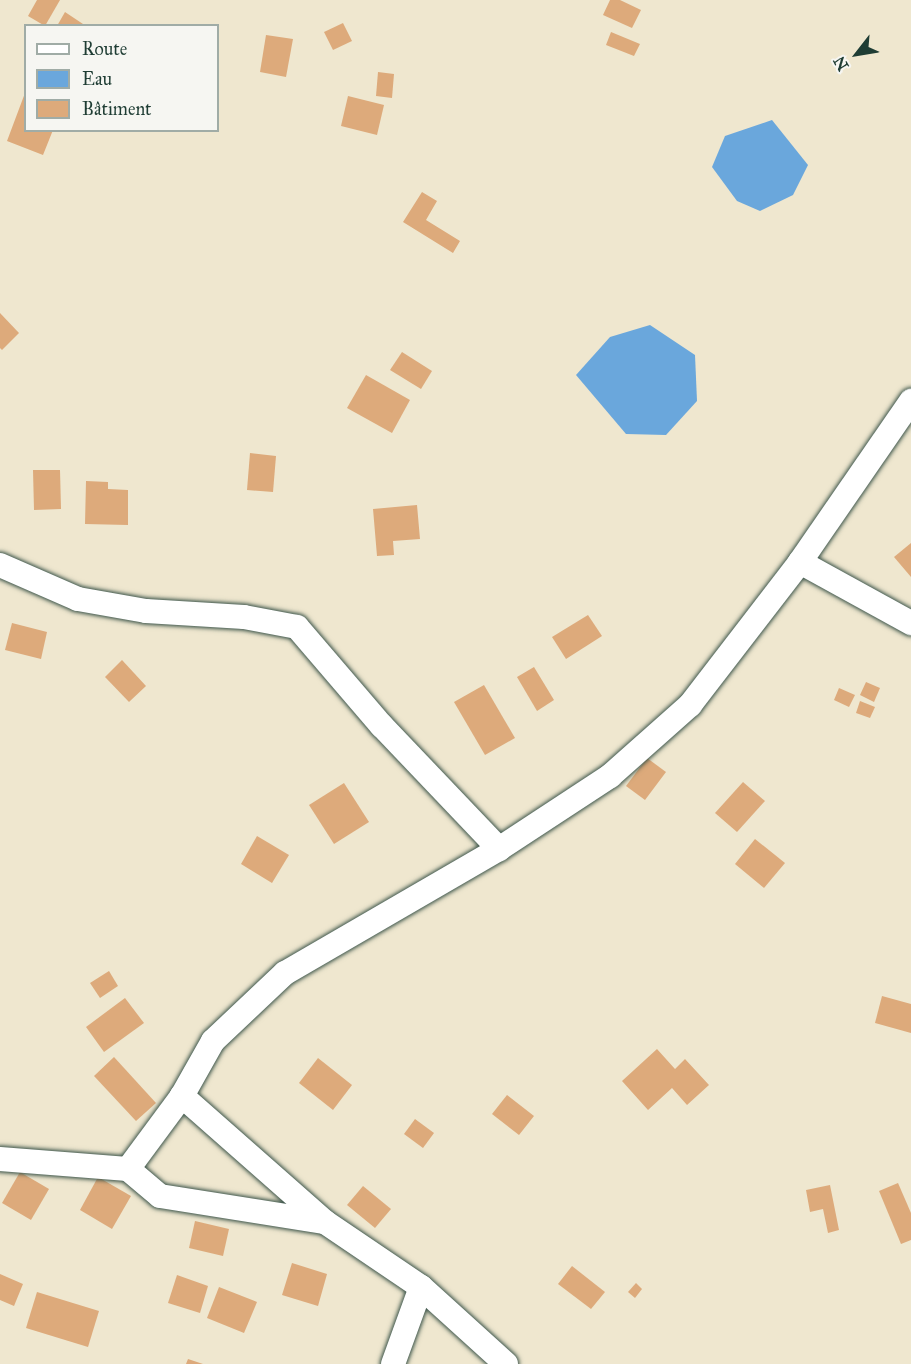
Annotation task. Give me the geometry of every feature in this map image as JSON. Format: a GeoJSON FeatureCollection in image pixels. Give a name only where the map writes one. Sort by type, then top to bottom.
{"type":"FeatureCollection","features":[{"type":"Feature","properties":{"kind":"street"},"geometry":{"type":"LineString","coordinates":[[128,1169],[182,1096],[213,1041],[285,973],[499,849],[610,776],[690,705],[800,562],[911,401]]}},
{"type":"Feature","properties":{"kind":"street"},"geometry":{"type":"LineString","coordinates":[[800,562],[911,623]]}},
{"type":"Feature","properties":{"kind":"street"},"geometry":{"type":"LineString","coordinates":[[0,565],[78,599],[146,611],[244,618],[297,627],[382,726],[499,849]]}},
{"type":"Feature","properties":{"kind":"street"},"geometry":{"type":"LineString","coordinates":[[182,1096],[325,1222],[421,1287],[506,1364]]}},
{"type":"Feature","properties":{"kind":"street"},"geometry":{"type":"LineString","coordinates":[[0,1159],[128,1169],[160,1196],[325,1222]]}},
{"type":"Feature","properties":{"kind":"street"},"geometry":{"type":"LineString","coordinates":[[393,1364],[421,1287]]}},
{"type":"Feature","properties":{"kind":"water"},"geometry":{"type":"Polygon","coordinates":[[[772,120],[808,165],[793,195],[760,211],[737,201],[712,167],[725,136],[772,120]]]}},
{"type":"Feature","properties":{"kind":"water"},"geometry":{"type":"Polygon","coordinates":[[[650,325],[695,355],[697,401],[666,435],[626,434],[576,375],[610,337],[650,325]]]}},
{"type":"Feature","properties":{"kind":"building"},"geometry":{"type":"Polygon","coordinates":[[[37,0],[60,0],[46,24],[42,24],[28,16],[37,0]]]}},
{"type":"Feature","properties":{"kind":"building"},"geometry":{"type":"Polygon","coordinates":[[[610,0],[620,0],[641,10],[632,28],[603,15],[610,0]]]}},
{"type":"Feature","properties":{"kind":"building"},"geometry":{"type":"Polygon","coordinates":[[[65,12],[83,24],[58,24],[65,12]]]}},
{"type":"Feature","properties":{"kind":"building"},"geometry":{"type":"Polygon","coordinates":[[[343,23],[352,41],[333,50],[324,32],[343,23]]]}},
{"type":"Feature","properties":{"kind":"building"},"geometry":{"type":"Polygon","coordinates":[[[611,32],[640,44],[634,56],[606,45],[611,32]]]}},
{"type":"Feature","properties":{"kind":"building"},"geometry":{"type":"Polygon","coordinates":[[[266,35],[293,39],[286,77],[260,72],[266,35]]]}},
{"type":"Feature","properties":{"kind":"building"},"geometry":{"type":"Polygon","coordinates":[[[378,72],[394,74],[392,98],[376,96],[378,72]]]}},
{"type":"Feature","properties":{"kind":"building"},"geometry":{"type":"Polygon","coordinates":[[[24,96],[24,132],[52,132],[43,155],[7,141],[24,96]]]}},
{"type":"Feature","properties":{"kind":"building"},"geometry":{"type":"Polygon","coordinates":[[[348,96],[384,105],[377,135],[341,126],[348,96]]]}},
{"type":"Feature","properties":{"kind":"building"},"geometry":{"type":"Polygon","coordinates":[[[422,192],[437,201],[426,220],[460,241],[453,253],[403,222],[422,192]]]}},
{"type":"Feature","properties":{"kind":"building"},"geometry":{"type":"Polygon","coordinates":[[[0,313],[19,333],[2,350],[0,348],[0,313]]]}},
{"type":"Feature","properties":{"kind":"building"},"geometry":{"type":"Polygon","coordinates":[[[402,352],[432,371],[421,389],[390,370],[402,352]]]}},
{"type":"Feature","properties":{"kind":"building"},"geometry":{"type":"Polygon","coordinates":[[[366,375],[410,400],[392,433],[347,408],[366,375]]]}},
{"type":"Feature","properties":{"kind":"building"},"geometry":{"type":"Polygon","coordinates":[[[250,453],[276,456],[273,492],[247,490],[250,453]]]}},
{"type":"Feature","properties":{"kind":"building"},"geometry":{"type":"Polygon","coordinates":[[[33,470],[60,470],[61,509],[34,510],[33,470]]]}},
{"type":"Feature","properties":{"kind":"building"},"geometry":{"type":"Polygon","coordinates":[[[86,481],[108,482],[108,489],[128,490],[128,525],[85,524],[86,481]]]}},
{"type":"Feature","properties":{"kind":"building"},"geometry":{"type":"Polygon","coordinates":[[[417,505],[420,539],[393,541],[394,555],[377,556],[373,509],[417,505]]]}},
{"type":"Feature","properties":{"kind":"building"},"geometry":{"type":"Polygon","coordinates":[[[911,543],[911,577],[894,557],[911,543]]]}},
{"type":"Feature","properties":{"kind":"building"},"geometry":{"type":"Polygon","coordinates":[[[588,615],[602,636],[566,659],[552,637],[588,615]]]}},
{"type":"Feature","properties":{"kind":"building"},"geometry":{"type":"Polygon","coordinates":[[[12,623],[47,632],[41,659],[5,650],[12,623]]]}},
{"type":"Feature","properties":{"kind":"building"},"geometry":{"type":"Polygon","coordinates":[[[122,660],[146,686],[129,702],[105,677],[122,660]]]}},
{"type":"Feature","properties":{"kind":"building"},"geometry":{"type":"Polygon","coordinates":[[[534,667],[554,700],[537,711],[517,677],[534,667]]]}},
{"type":"Feature","properties":{"kind":"building"},"geometry":{"type":"Polygon","coordinates":[[[866,682],[880,688],[874,702],[860,695],[866,682]]]}},
{"type":"Feature","properties":{"kind":"building"},"geometry":{"type":"Polygon","coordinates":[[[484,685],[515,738],[485,755],[454,702],[484,685]]]}},
{"type":"Feature","properties":{"kind":"building"},"geometry":{"type":"Polygon","coordinates":[[[839,688],[855,695],[849,707],[834,700],[839,688]]]}},
{"type":"Feature","properties":{"kind":"building"},"geometry":{"type":"Polygon","coordinates":[[[860,701],[875,707],[870,718],[856,713],[860,701]]]}},
{"type":"Feature","properties":{"kind":"building"},"geometry":{"type":"Polygon","coordinates":[[[647,758],[666,772],[645,800],[626,786],[647,758]]]}},
{"type":"Feature","properties":{"kind":"building"},"geometry":{"type":"Polygon","coordinates":[[[743,782],[765,801],[737,832],[715,813],[743,782]]]}},
{"type":"Feature","properties":{"kind":"building"},"geometry":{"type":"Polygon","coordinates":[[[344,783],[369,822],[334,844],[309,805],[344,783]]]}},
{"type":"Feature","properties":{"kind":"building"},"geometry":{"type":"Polygon","coordinates":[[[257,836],[289,855],[272,883],[241,864],[257,836]]]}},
{"type":"Feature","properties":{"kind":"building"},"geometry":{"type":"Polygon","coordinates":[[[755,839],[785,863],[764,888],[735,864],[755,839]]]}},
{"type":"Feature","properties":{"kind":"building"},"geometry":{"type":"Polygon","coordinates":[[[109,971],[118,986],[100,998],[90,983],[109,971]]]}},
{"type":"Feature","properties":{"kind":"building"},"geometry":{"type":"Polygon","coordinates":[[[882,996],[911,1004],[911,1033],[875,1023],[882,996]]]}},
{"type":"Feature","properties":{"kind":"building"},"geometry":{"type":"Polygon","coordinates":[[[125,998],[144,1023],[104,1052],[86,1027],[125,998]]]}},
{"type":"Feature","properties":{"kind":"building"},"geometry":{"type":"Polygon","coordinates":[[[657,1049],[675,1069],[685,1059],[709,1085],[687,1105],[672,1088],[648,1110],[622,1081],[657,1049]]]}},
{"type":"Feature","properties":{"kind":"building"},"geometry":{"type":"Polygon","coordinates":[[[114,1057],[156,1103],[136,1121],[94,1076],[114,1057]]]}},
{"type":"Feature","properties":{"kind":"building"},"geometry":{"type":"Polygon","coordinates":[[[318,1058],[352,1085],[333,1110],[299,1083],[318,1058]]]}},
{"type":"Feature","properties":{"kind":"building"},"geometry":{"type":"Polygon","coordinates":[[[507,1095],[534,1116],[519,1135],[492,1114],[507,1095]]]}},
{"type":"Feature","properties":{"kind":"building"},"geometry":{"type":"Polygon","coordinates":[[[415,1119],[434,1133],[423,1148],[404,1134],[415,1119]]]}},
{"type":"Feature","properties":{"kind":"building"},"geometry":{"type":"Polygon","coordinates":[[[20,1172],[49,1189],[31,1220],[2,1203],[20,1172]]]}},
{"type":"Feature","properties":{"kind":"building"},"geometry":{"type":"Polygon","coordinates":[[[98,1177],[131,1196],[112,1229],[80,1210],[98,1177]]]}},
{"type":"Feature","properties":{"kind":"building"},"geometry":{"type":"Polygon","coordinates":[[[898,1183],[911,1213],[911,1240],[901,1244],[879,1191],[898,1183]]]}},
{"type":"Feature","properties":{"kind":"building"},"geometry":{"type":"Polygon","coordinates":[[[830,1185],[839,1230],[828,1233],[823,1209],[810,1212],[806,1190],[830,1185]]]}},
{"type":"Feature","properties":{"kind":"building"},"geometry":{"type":"Polygon","coordinates":[[[363,1186],[391,1209],[375,1228],[347,1205],[363,1186]]]}},
{"type":"Feature","properties":{"kind":"building"},"geometry":{"type":"Polygon","coordinates":[[[195,1221],[229,1229],[223,1256],[189,1248],[195,1221]]]}},
{"type":"Feature","properties":{"kind":"building"},"geometry":{"type":"Polygon","coordinates":[[[292,1263],[327,1274],[318,1306],[282,1295],[292,1263]]]}},
{"type":"Feature","properties":{"kind":"building"},"geometry":{"type":"Polygon","coordinates":[[[572,1266],[605,1292],[591,1309],[558,1284],[572,1266]]]}},
{"type":"Feature","properties":{"kind":"building"},"geometry":{"type":"Polygon","coordinates":[[[0,1274],[23,1284],[14,1306],[0,1300],[0,1274]]]}},
{"type":"Feature","properties":{"kind":"building"},"geometry":{"type":"Polygon","coordinates":[[[177,1275],[208,1286],[200,1313],[168,1303],[177,1275]]]}},
{"type":"Feature","properties":{"kind":"building"},"geometry":{"type":"Polygon","coordinates":[[[636,1283],[642,1289],[635,1298],[628,1292],[636,1283]]]}},
{"type":"Feature","properties":{"kind":"building"},"geometry":{"type":"Polygon","coordinates":[[[219,1287],[257,1302],[244,1333],[207,1318],[219,1287]]]}},
{"type":"Feature","properties":{"kind":"building"},"geometry":{"type":"Polygon","coordinates":[[[37,1292],[99,1311],[88,1347],[26,1328],[37,1292]]]}},
{"type":"Feature","properties":{"kind":"building"},"geometry":{"type":"Polygon","coordinates":[[[188,1359],[203,1364],[186,1364],[188,1359]]]}}]}
